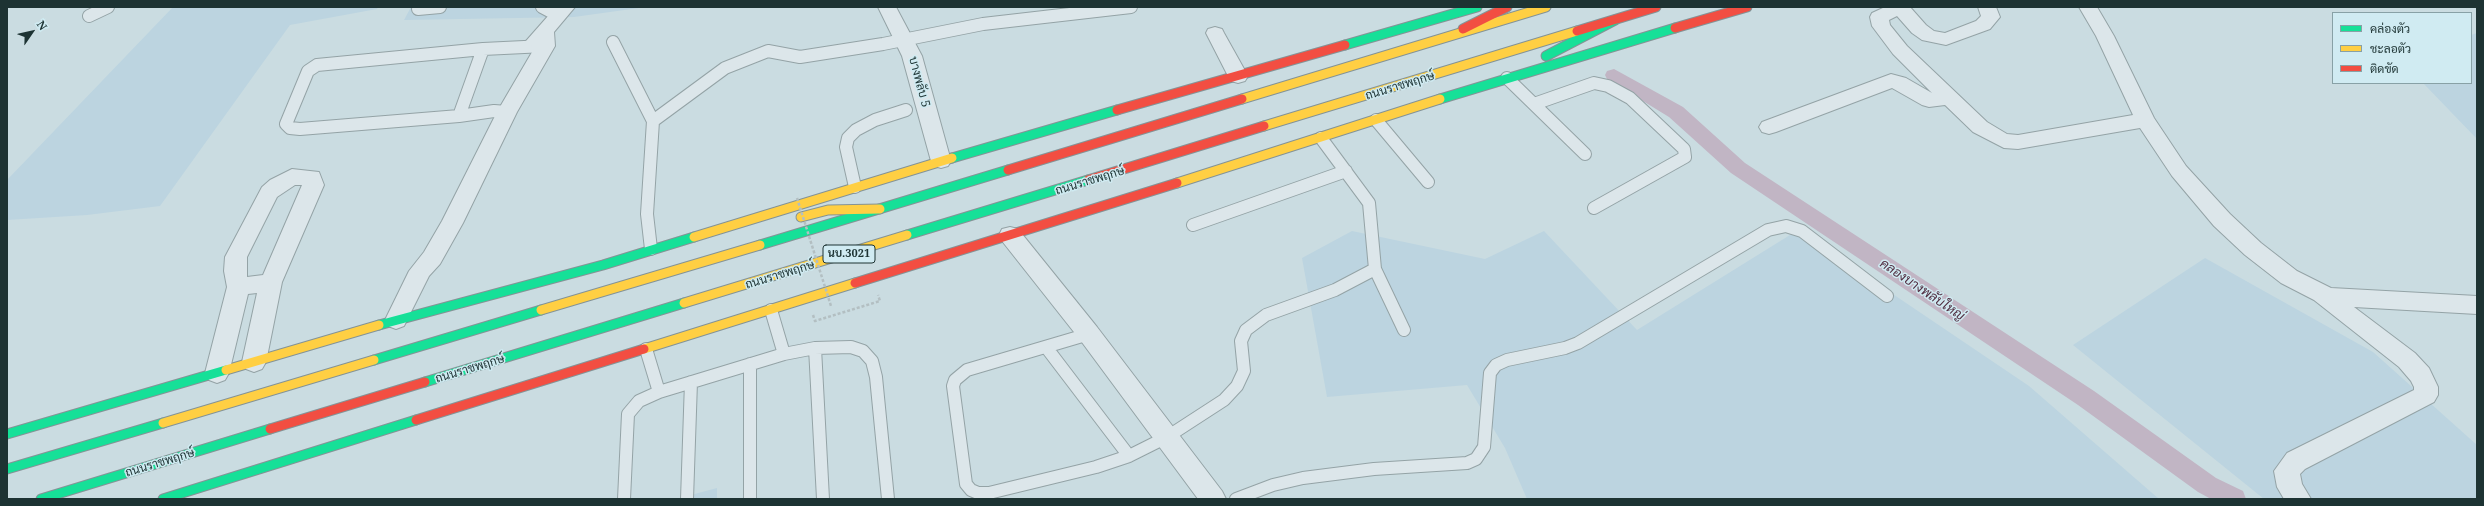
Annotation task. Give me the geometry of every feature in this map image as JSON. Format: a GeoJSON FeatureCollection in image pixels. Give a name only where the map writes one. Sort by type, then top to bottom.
{"type":"FeatureCollection","features":[{"type":"Feature","properties":{"kind":"main road"},"geometry":{"type":"LineString","coordinates":[[7,434],[396,320],[604,264],[941,161],[1477,7]]}},
{"type":"Feature","properties":{"kind":"main road"},"geometry":{"type":"LineString","coordinates":[[1451,35],[1506,7]]}},
{"type":"Feature","properties":{"kind":"main road"},"geometry":{"type":"LineString","coordinates":[[7,469],[880,209],[1546,7]]}},
{"type":"Feature","properties":{"kind":"main road","name":"ถนนราชพฤกษ์"},"geometry":{"type":"LineString","coordinates":[[42,499],[1656,7]]}},
{"type":"Feature","properties":{"kind":"main road","name":"ถนนราชพฤกษ์"},"geometry":{"type":"LineString","coordinates":[[163,499],[1321,138],[1493,82],[1747,7]]}},
{"type":"Feature","properties":{"kind":"main road"},"geometry":{"type":"LineString","coordinates":[[1493,82],[1621,17]]}},
{"type":"Feature","properties":{"kind":"main road"},"geometry":{"type":"LineString","coordinates":[[793,219],[828,210],[880,209]]}},
{"type":"Feature","properties":{"kind":"main road"},"geometry":{"type":"LineString","coordinates":[[604,264],[671,252],[754,229]]}},
{"type":"Feature","properties":{"kind":"street","name":"บางพลับ 5"},"geometry":{"type":"LineString","coordinates":[[887,7],[912,56],[941,161]]}},
{"type":"Feature","properties":{"kind":"street"},"geometry":{"type":"LineString","coordinates":[[1986,7],[1991,17],[1983,25],[1946,39],[1937,39],[1919,29],[1900,7],[1879,17],[1881,26],[1900,50],[1980,126],[2004,141],[2018,142],[2145,120]]}},
{"type":"Feature","properties":{"kind":"street"},"geometry":{"type":"LineString","coordinates":[[2088,7],[2105,36],[2145,120],[2179,171],[2222,220],[2253,249],[2289,277],[2325,295],[2407,360],[2421,376],[2426,387],[2426,395],[2296,461],[2287,471],[2290,487],[2298,499]]}},
{"type":"Feature","properties":{"kind":"street"},"geometry":{"type":"LineString","coordinates":[[396,320],[420,271],[432,258],[442,241],[476,158],[500,111],[540,41],[562,11]]}},
{"type":"Feature","properties":{"kind":"street"},"geometry":{"type":"LineString","coordinates":[[1215,33],[1238,76]]}},
{"type":"Feature","properties":{"kind":"street"},"geometry":{"type":"LineString","coordinates":[[1769,127],[1891,81],[1899,83],[1929,100],[1949,98]]}},
{"type":"Feature","properties":{"kind":"street"},"geometry":{"type":"LineString","coordinates":[[217,373],[238,287],[235,271],[236,257],[269,192],[277,185],[292,177],[312,177],[313,185],[271,282],[254,362]]}},
{"type":"Feature","properties":{"kind":"street"},"geometry":{"type":"LineString","coordinates":[[1010,235],[1089,334],[1213,499]]}},
{"type":"Feature","properties":{"kind":"street"},"geometry":{"type":"LineString","coordinates":[[238,287],[271,282]]}},
{"type":"Feature","properties":{"kind":"street"},"geometry":{"type":"LineString","coordinates":[[2325,295],[2372,301],[2477,304]]}},
{"type":"Feature","properties":{"kind":"lane"},"geometry":{"type":"LineString","coordinates":[[89,16],[108,7]]}},
{"type":"Feature","properties":{"kind":"lane"},"geometry":{"type":"LineString","coordinates":[[418,9],[440,7]]}},
{"type":"Feature","properties":{"kind":"lane"},"geometry":{"type":"LineString","coordinates":[[542,7],[562,11]]}},
{"type":"Feature","properties":{"kind":"lane"},"geometry":{"type":"LineString","coordinates":[[653,121],[725,68],[768,51],[800,57],[905,40],[983,24],[1131,7]]}},
{"type":"Feature","properties":{"kind":"lane"},"geometry":{"type":"LineString","coordinates":[[500,111],[459,116],[300,129],[290,128],[286,124],[308,71],[317,65],[483,49],[540,41]]}},
{"type":"Feature","properties":{"kind":"lane"},"geometry":{"type":"LineString","coordinates":[[614,42],[653,121],[648,214],[651,249]]}},
{"type":"Feature","properties":{"kind":"lane"},"geometry":{"type":"LineString","coordinates":[[459,116],[483,49]]}},
{"type":"Feature","properties":{"kind":"lane"},"geometry":{"type":"LineString","coordinates":[[1507,78],[1585,154]]}},
{"type":"Feature","properties":{"kind":"lane"},"geometry":{"type":"LineString","coordinates":[[1534,104],[1594,83],[1608,86],[1630,98],[1684,149],[1685,157],[1594,208]]}},
{"type":"Feature","properties":{"kind":"lane"},"geometry":{"type":"LineString","coordinates":[[855,187],[846,147],[848,138],[856,130],[875,120],[906,110]]}},
{"type":"Feature","properties":{"kind":"lane"},"geometry":{"type":"LineString","coordinates":[[1376,120],[1428,182]]}},
{"type":"Feature","properties":{"kind":"lane"},"geometry":{"type":"LineString","coordinates":[[1321,138],[1369,203],[1372,219],[1375,269],[1404,330]]}},
{"type":"Feature","properties":{"kind":"lane"},"geometry":{"type":"LineString","coordinates":[[1193,225],[1346,171]]}},
{"type":"Feature","properties":{"kind":"lane"},"geometry":{"type":"LineString","coordinates":[[1236,499],[1274,485],[1303,478],[1374,469],[1467,463],[1476,459],[1484,447],[1490,373],[1496,365],[1507,360],[1565,348],[1578,343],[1768,230],[1786,226],[1802,231],[1887,296]]}},
{"type":"Feature","properties":{"kind":"lane"},"geometry":{"type":"LineString","coordinates":[[1089,334],[967,370],[955,380],[953,386],[966,484],[978,494],[1096,467],[1129,456],[1167,437],[1224,400],[1237,386],[1244,371],[1241,341],[1246,330],[1266,315],[1335,290],[1375,269]]}},
{"type":"Feature","properties":{"kind":"lane"},"geometry":{"type":"LineString","coordinates":[[772,310],[784,354]]}},
{"type":"Feature","properties":{"kind":"lane"},"geometry":{"type":"LineString","coordinates":[[624,499],[628,414],[639,401],[658,392],[784,354],[815,348],[851,347],[863,350],[872,361],[876,377],[888,499]]}},
{"type":"Feature","properties":{"kind":"lane"},"geometry":{"type":"LineString","coordinates":[[1046,347],[1129,456]]}},
{"type":"Feature","properties":{"kind":"lane"},"geometry":{"type":"LineString","coordinates":[[815,348],[823,499]]}},
{"type":"Feature","properties":{"kind":"lane"},"geometry":{"type":"LineString","coordinates":[[646,349],[658,392]]}},
{"type":"Feature","properties":{"kind":"lane"},"geometry":{"type":"LineString","coordinates":[[750,364],[750,499]]}},
{"type":"Feature","properties":{"kind":"lane"},"geometry":{"type":"LineString","coordinates":[[687,499],[691,382]]}},
{"type":"Feature","properties":{"kind":"path"},"geometry":{"type":"LineString","coordinates":[[797,198],[831,306],[825,308]]}},
{"type":"Feature","properties":{"kind":"path"},"geometry":{"type":"LineString","coordinates":[[818,311],[812,313],[815,321],[880,301]]}},
{"type":"Feature","properties":{"kind":"shaded area"},"geometry":{"type":"Polygon","coordinates":[[[173,7],[378,7],[377,9],[290,25],[160,206],[87,215],[7,220],[7,180],[173,7]]]}},
{"type":"Feature","properties":{"kind":"shaded area"},"geometry":{"type":"Polygon","coordinates":[[[411,7],[646,7],[574,17],[404,20],[411,7]]]}},
{"type":"Feature","properties":{"kind":"shaded area"},"geometry":{"type":"Polygon","coordinates":[[[2477,33],[2477,139],[2424,84],[2472,84],[2472,35],[2477,33]]]}},
{"type":"Feature","properties":{"kind":"shaded area"},"geometry":{"type":"Polygon","coordinates":[[[1798,230],[2029,386],[2159,499],[1527,499],[1505,448],[1467,385],[1327,397],[1302,258],[1352,231],[1485,259],[1544,231],[1637,330],[1798,230]]]}},
{"type":"Feature","properties":{"kind":"shaded area"},"geometry":{"type":"Polygon","coordinates":[[[2205,258],[2373,352],[2477,445],[2477,499],[2264,499],[2073,345],[2205,258]]]}},
{"type":"Feature","properties":{"kind":"shaded area"},"geometry":{"type":"Polygon","coordinates":[[[717,488],[717,499],[676,499],[717,488]]]}},
{"type":"Feature","properties":{"kind":"waterway","name":"คลองบางพลับใหญ่"},"geometry":{"type":"LineString","coordinates":[[1614,75],[1676,112],[1738,168],[2086,398],[2207,485],[2234,499]]}},
{"type":"Feature","properties":{"kind":"traffic: fast"},"geometry":{"type":"LineString","coordinates":[[1345,45],[1477,7]]}},
{"type":"Feature","properties":{"kind":"traffic: fast"},"geometry":{"type":"LineString","coordinates":[[1546,56],[1615,20]]}},
{"type":"Feature","properties":{"kind":"traffic: fast"},"geometry":{"type":"LineString","coordinates":[[1440,99],[1675,28]]}},
{"type":"Feature","properties":{"kind":"traffic: fast"},"geometry":{"type":"LineString","coordinates":[[952,158],[1117,110]]}},
{"type":"Feature","properties":{"kind":"traffic: fast"},"geometry":{"type":"LineString","coordinates":[[760,245],[1008,170]]}},
{"type":"Feature","properties":{"kind":"traffic: fast"},"geometry":{"type":"LineString","coordinates":[[907,235],[1088,180]]}},
{"type":"Feature","properties":{"kind":"traffic: fast"},"geometry":{"type":"LineString","coordinates":[[379,325],[603,265],[694,237]]}},
{"type":"Feature","properties":{"kind":"traffic: fast"},"geometry":{"type":"LineString","coordinates":[[425,382],[684,303]]}},
{"type":"Feature","properties":{"kind":"traffic: fast"},"geometry":{"type":"LineString","coordinates":[[374,360],[541,310]]}},
{"type":"Feature","properties":{"kind":"traffic: fast"},"geometry":{"type":"LineString","coordinates":[[7,434],[226,370]]}},
{"type":"Feature","properties":{"kind":"traffic: fast"},"geometry":{"type":"LineString","coordinates":[[163,499],[416,420]]}},
{"type":"Feature","properties":{"kind":"traffic: fast"},"geometry":{"type":"LineString","coordinates":[[7,469],[163,423]]}},
{"type":"Feature","properties":{"kind":"traffic: fast"},"geometry":{"type":"LineString","coordinates":[[41,499],[270,429]]}},
{"type":"Feature","properties":{"kind":"traffic: slow"},"geometry":{"type":"LineString","coordinates":[[1242,99],[1546,7]]}},
{"type":"Feature","properties":{"kind":"traffic: slow"},"geometry":{"type":"LineString","coordinates":[[1264,126],[1577,31]]}},
{"type":"Feature","properties":{"kind":"traffic: slow"},"geometry":{"type":"LineString","coordinates":[[1177,183],[1440,99]]}},
{"type":"Feature","properties":{"kind":"traffic: slow"},"geometry":{"type":"LineString","coordinates":[[694,237],[952,158]]}},
{"type":"Feature","properties":{"kind":"traffic: slow"},"geometry":{"type":"LineString","coordinates":[[801,217],[828,210],[880,209]]}},
{"type":"Feature","properties":{"kind":"traffic: slow"},"geometry":{"type":"LineString","coordinates":[[684,303],[907,235]]}},
{"type":"Feature","properties":{"kind":"traffic: slow"},"geometry":{"type":"LineString","coordinates":[[541,310],[760,245]]}},
{"type":"Feature","properties":{"kind":"traffic: slow"},"geometry":{"type":"LineString","coordinates":[[644,349],[855,283]]}},
{"type":"Feature","properties":{"kind":"traffic: slow"},"geometry":{"type":"LineString","coordinates":[[226,370],[379,325]]}},
{"type":"Feature","properties":{"kind":"traffic: slow"},"geometry":{"type":"LineString","coordinates":[[163,423],[374,360]]}},
{"type":"Feature","properties":{"kind":"traffic: jam"},"geometry":{"type":"LineString","coordinates":[[1463,29],[1507,7]]}},
{"type":"Feature","properties":{"kind":"traffic: jam"},"geometry":{"type":"LineString","coordinates":[[1577,31],[1656,7]]}},
{"type":"Feature","properties":{"kind":"traffic: jam"},"geometry":{"type":"LineString","coordinates":[[1675,28],[1747,7]]}},
{"type":"Feature","properties":{"kind":"traffic: jam"},"geometry":{"type":"LineString","coordinates":[[1117,110],[1345,45]]}},
{"type":"Feature","properties":{"kind":"traffic: jam"},"geometry":{"type":"LineString","coordinates":[[1008,170],[1242,99]]}},
{"type":"Feature","properties":{"kind":"traffic: jam"},"geometry":{"type":"LineString","coordinates":[[1088,180],[1264,126]]}},
{"type":"Feature","properties":{"kind":"traffic: jam"},"geometry":{"type":"LineString","coordinates":[[855,283],[1177,183]]}},
{"type":"Feature","properties":{"kind":"traffic: jam"},"geometry":{"type":"LineString","coordinates":[[416,420],[644,349]]}},
{"type":"Feature","properties":{"kind":"traffic: jam"},"geometry":{"type":"LineString","coordinates":[[270,429],[425,382]]}}]}
